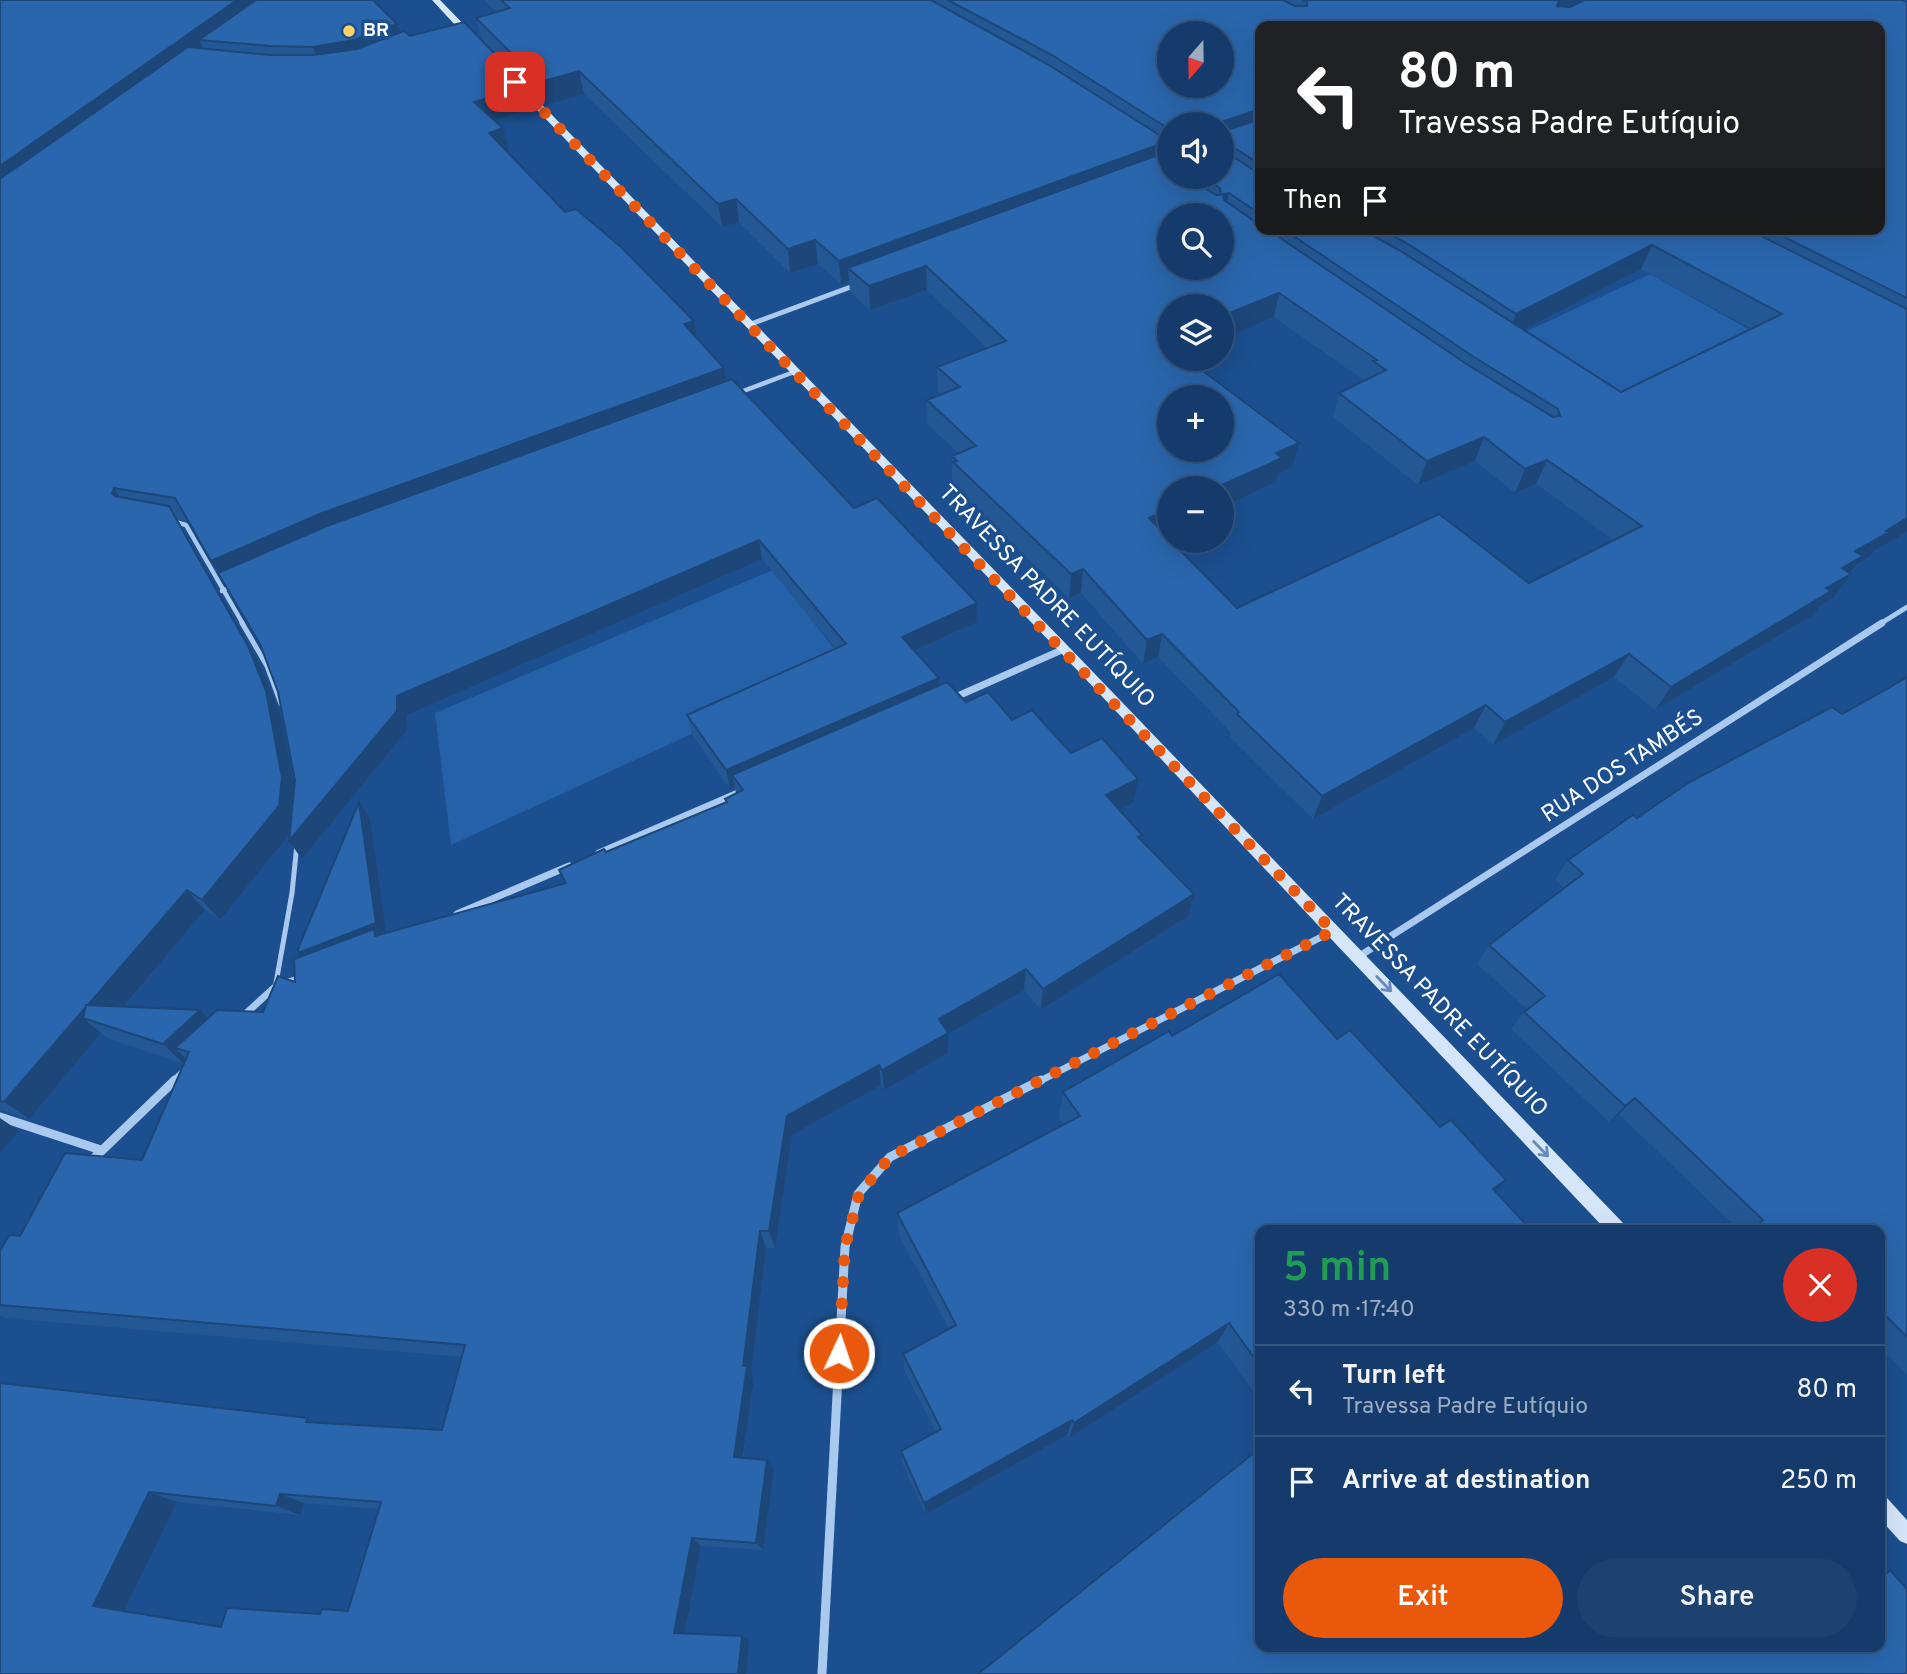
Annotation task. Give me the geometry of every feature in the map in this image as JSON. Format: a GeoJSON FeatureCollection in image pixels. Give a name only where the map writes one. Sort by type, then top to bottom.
{"type":"FeatureCollection","features":[{"type":"Feature","properties":{"kind":"main road"},"geometry":{"type":"LineString","coordinates":[[436,0],[476,42]]}},
{"type":"Feature","properties":{"kind":"main road","name":"TRAVESSA PADRE EUTÍQUIO"},"geometry":{"type":"LineString","coordinates":[[506,72],[1064,649],[1613,1225]]}},
{"type":"Feature","properties":{"kind":"main road"},"geometry":{"type":"LineString","coordinates":[[1885,1510],[1907,1534]]}},
{"type":"Feature","properties":{"kind":"street"},"geometry":{"type":"LineString","coordinates":[[748,325],[865,281]]}},
{"type":"Feature","properties":{"kind":"street","name":"RUA DOS TAMBÉS"},"geometry":{"type":"LineString","coordinates":[[1358,957],[1907,607]]}},
{"type":"Feature","properties":{"kind":"street"},"geometry":{"type":"LineString","coordinates":[[939,704],[1064,649]]}},
{"type":"Feature","properties":{"kind":"street"},"geometry":{"type":"LineString","coordinates":[[590,857],[751,787]]}},
{"type":"Feature","properties":{"kind":"street"},"geometry":{"type":"LineString","coordinates":[[445,920],[578,862]]}},
{"type":"Feature","properties":{"kind":"street"},"geometry":{"type":"LineString","coordinates":[[822,1674],[845,1247],[859,1194],[890,1157],[1333,931]]}},
{"type":"Feature","properties":{"kind":"street"},"geometry":{"type":"LineString","coordinates":[[237,1023],[276,986],[313,974]]}},
{"type":"Feature","properties":{"kind":"street"},"geometry":{"type":"LineString","coordinates":[[82,1170],[188,1068]]}},
{"type":"Feature","properties":{"kind":"street"},"geometry":{"type":"LineString","coordinates":[[0,1118],[101,1150]]}},
{"type":"Feature","properties":{"kind":"lane"},"geometry":{"type":"LineString","coordinates":[[730,396],[794,372]]}},
{"type":"Feature","properties":{"kind":"lane"},"geometry":{"type":"LineString","coordinates":[[173,522],[186,525],[267,666],[285,712]]}},
{"type":"Feature","properties":{"kind":"lane"},"geometry":{"type":"LineString","coordinates":[[222,591],[234,585]]}},
{"type":"Feature","properties":{"kind":"lane"},"geometry":{"type":"LineString","coordinates":[[276,986],[298,839]]}},
{"type":"Feature","properties":{"kind":"shaded area"},"geometry":{"type":"Polygon","coordinates":[[[1650,274],[1757,334],[1614,406],[1508,340],[1650,274]]]}},
{"type":"Feature","properties":{"kind":"shaded area"},"geometry":{"type":"Polygon","coordinates":[[[773,570],[845,663],[451,845],[435,713],[773,570]]]}},
{"type":"Feature","properties":{"kind":"building"},"geometry":{"type":"Polygon","coordinates":[[[0,0],[237,0],[0,166],[0,0]]]}},
{"type":"Feature","properties":{"kind":"building"},"geometry":{"type":"Polygon","coordinates":[[[256,0],[373,0],[397,24],[354,40],[313,47],[199,40],[256,0]]]}},
{"type":"Feature","properties":{"kind":"building"},"geometry":{"type":"Polygon","coordinates":[[[501,0],[931,0],[1047,64],[1157,133],[1157,145],[839,261],[815,240],[788,249],[736,199],[718,204],[579,71],[540,82],[476,18],[510,8],[501,0]]]}},
{"type":"Feature","properties":{"kind":"building"},"geometry":{"type":"Polygon","coordinates":[[[948,0],[1283,0],[1295,6],[1307,6],[1307,2],[1303,0],[1562,0],[1557,6],[1570,7],[1585,0],[1902,0],[1907,2],[1907,298],[1780,235],[1885,235],[1885,21],[1255,21],[1255,111],[1234,118],[1234,112],[1157,112],[1157,121],[1052,55],[948,0]]]}},
{"type":"Feature","properties":{"kind":"building"},"geometry":{"type":"Polygon","coordinates":[[[464,22],[527,87],[474,102],[503,128],[489,133],[565,212],[576,209],[621,247],[694,321],[684,324],[724,368],[322,513],[211,561],[175,498],[114,488],[112,493],[115,496],[169,506],[248,646],[266,691],[282,778],[279,806],[202,900],[187,890],[4,1102],[0,1101],[0,179],[188,47],[270,55],[314,55],[357,49],[404,31],[410,36],[464,22]]]}},
{"type":"Feature","properties":{"kind":"building"},"geometry":{"type":"Polygon","coordinates":[[[1255,121],[1255,161],[1234,148],[1234,128],[1255,121]]]}},
{"type":"Feature","properties":{"kind":"building"},"geometry":{"type":"Polygon","coordinates":[[[1155,156],[1157,189],[1206,189],[1221,195],[1220,189],[1234,189],[1234,157],[1255,171],[1255,211],[1229,193],[1223,194],[1224,200],[1228,203],[1157,203],[1157,280],[1234,280],[1234,207],[1255,222],[1255,235],[1276,235],[1468,365],[1553,417],[1560,416],[1558,409],[1474,357],[1292,235],[1372,235],[1621,392],[1782,314],[1652,245],[1516,314],[1392,235],[1759,235],[1907,309],[1907,518],[1886,531],[1889,532],[1855,551],[1863,556],[1842,568],[1851,574],[1826,588],[1831,591],[1671,687],[1629,654],[1505,722],[1486,705],[1322,796],[1237,714],[1239,712],[1162,634],[1147,640],[1083,569],[1071,574],[953,462],[957,461],[952,456],[976,446],[927,400],[960,387],[937,367],[1006,341],[926,266],[869,286],[848,268],[1155,156]],[[1279,293],[1234,311],[1234,294],[1157,294],[1157,371],[1203,371],[1222,385],[1157,385],[1157,462],[1234,462],[1234,394],[1299,443],[1276,453],[1282,458],[1234,479],[1234,476],[1157,476],[1157,514],[1149,518],[1157,526],[1157,553],[1183,553],[1237,608],[1439,514],[1529,583],[1642,526],[1547,460],[1525,469],[1484,437],[1427,461],[1339,393],[1386,370],[1373,361],[1377,360],[1279,293]]]}},
{"type":"Feature","properties":{"kind":"building"},"geometry":{"type":"Polygon","coordinates":[[[732,379],[854,508],[877,498],[977,603],[902,637],[939,678],[726,770],[687,715],[846,644],[759,540],[397,696],[397,711],[289,841],[295,780],[278,692],[260,644],[218,573],[327,526],[732,379]]]}},
{"type":"Feature","properties":{"kind":"building"},"geometry":{"type":"Polygon","coordinates":[[[1907,677],[1907,1337],[1885,1315],[1885,1225],[1757,1225],[1763,1220],[1635,1098],[1625,1106],[1524,1012],[1545,996],[1489,945],[1583,874],[1568,860],[1633,815],[1637,818],[1688,783],[1832,707],[1842,714],[1907,677]]]}},
{"type":"Feature","properties":{"kind":"building"},"geometry":{"type":"Polygon","coordinates":[[[947,682],[966,702],[988,692],[1012,720],[1032,710],[1071,753],[1102,738],[1138,779],[1106,795],[1142,835],[1138,837],[1194,894],[1043,989],[1026,969],[939,1019],[948,1033],[882,1070],[879,1065],[787,1116],[769,1231],[760,1231],[743,1366],[747,1366],[734,1457],[767,1460],[756,1543],[692,1538],[674,1633],[742,1636],[738,1674],[0,1674],[0,1383],[308,1418],[306,1422],[442,1430],[465,1345],[0,1305],[0,1251],[9,1235],[20,1236],[65,1153],[142,1160],[189,1052],[175,1048],[217,1010],[263,1012],[278,976],[295,982],[294,959],[374,929],[375,936],[566,883],[559,870],[604,849],[606,852],[727,802],[725,799],[743,790],[732,775],[947,682]],[[149,1492],[93,1606],[221,1627],[227,1608],[320,1614],[322,1609],[348,1611],[381,1502],[280,1494],[276,1506],[149,1492]]]}},
{"type":"Feature","properties":{"kind":"building"},"geometry":{"type":"Polygon","coordinates":[[[359,802],[376,923],[298,953],[298,949],[359,802]]]}},
{"type":"Feature","properties":{"kind":"building"},"geometry":{"type":"Polygon","coordinates":[[[1279,974],[1337,1039],[1350,1030],[1440,1127],[1451,1120],[1506,1180],[1493,1189],[1526,1225],[1255,1225],[1255,1359],[1229,1323],[1074,1423],[1072,1420],[924,1503],[901,1451],[941,1429],[903,1354],[956,1325],[897,1213],[1080,1116],[1063,1092],[1169,1031],[1172,1036],[1279,974]]]}},
{"type":"Feature","properties":{"kind":"building"},"geometry":{"type":"Polygon","coordinates":[[[86,1005],[200,1010],[163,1044],[83,1018],[86,1005]]]}},
{"type":"Feature","properties":{"kind":"building"},"geometry":{"type":"Polygon","coordinates":[[[1255,1452],[1255,1652],[1885,1652],[1885,1575],[1890,1570],[1907,1589],[1907,1674],[978,1674],[1255,1452]]]}},
{"type":"Feature","properties":{"kind":"place","name":"BR"},"geometry":{"type":"Point","coordinates":[349,31]}},
{"type":"Feature","properties":{"kind":"route"},"geometry":{"type":"LineString","coordinates":[[515,82],[1333,931],[890,1157],[859,1194],[845,1247],[839,1353]]}}]}
